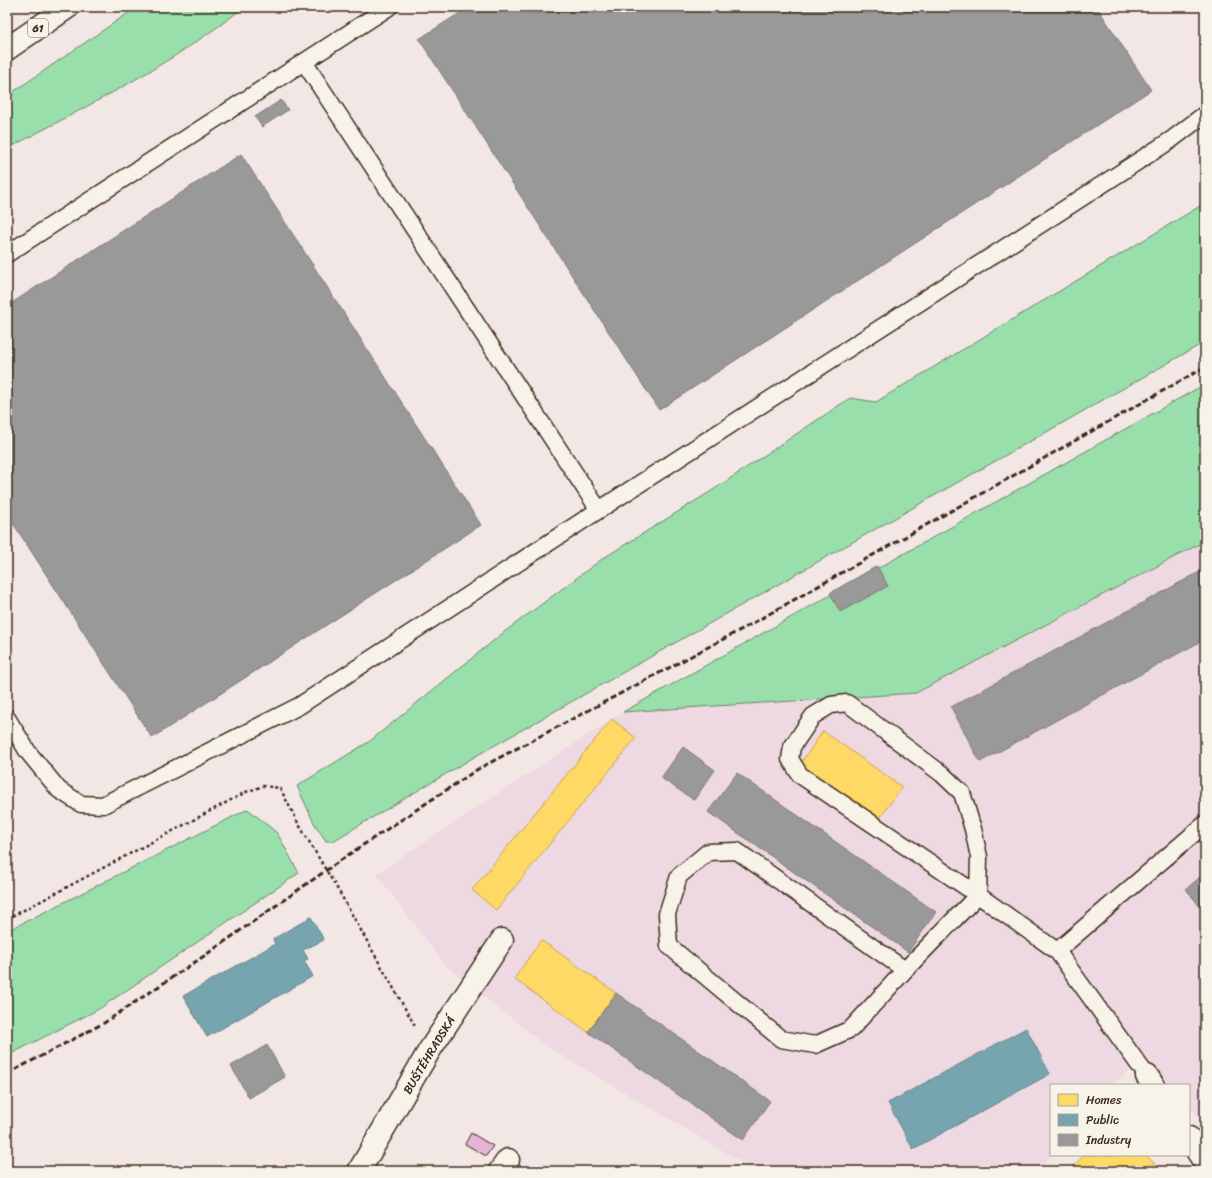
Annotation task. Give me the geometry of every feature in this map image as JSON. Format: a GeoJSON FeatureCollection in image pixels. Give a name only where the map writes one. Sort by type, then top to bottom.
{"type":"FeatureCollection","features":[{"type":"Feature","properties":{"kind":"street","name":"61"},"geometry":{"type":"LineString","coordinates":[[7,49],[68,7]]}},
{"type":"Feature","properties":{"kind":"street","name":"BUŠTĚHRADSKÁ"},"geometry":{"type":"LineString","coordinates":[[359,1171],[429,1051],[502,940]]}},
{"type":"Feature","properties":{"kind":"street"},"geometry":{"type":"LineString","coordinates":[[1190,1140],[1205,1163]]}},
{"type":"Feature","properties":{"kind":"lane"},"geometry":{"type":"LineString","coordinates":[[7,254],[389,7]]}},
{"type":"Feature","properties":{"kind":"lane"},"geometry":{"type":"LineString","coordinates":[[304,62],[599,510]]}},
{"type":"Feature","properties":{"kind":"lane"},"geometry":{"type":"LineString","coordinates":[[7,718],[28,752],[59,790],[82,804],[103,805],[299,706],[599,510],[1172,140],[1205,114]]}},
{"type":"Feature","properties":{"kind":"lane"},"geometry":{"type":"LineString","coordinates":[[905,970],[737,851],[708,852],[679,876],[667,914],[669,946],[781,1039],[815,1045],[851,1029],[905,970],[978,895],[979,857],[973,829],[962,792],[942,774],[847,703],[831,705],[813,716],[792,747],[790,760],[800,775],[978,895],[1057,951],[1150,1080]]}},
{"type":"Feature","properties":{"kind":"lane"},"geometry":{"type":"LineString","coordinates":[[1057,951],[1205,824]]}},
{"type":"Feature","properties":{"kind":"path"},"geometry":{"type":"LineString","coordinates":[[7,919],[246,792],[263,786],[280,788],[298,823],[345,902],[429,1051]]}},
{"type":"Feature","properties":{"kind":"shaded area"},"geometry":{"type":"Polygon","coordinates":[[[1205,541],[1205,1122],[1190,1107],[1190,1084],[1168,1084],[1144,1060],[1112,1084],[1050,1084],[1050,1156],[1040,1171],[757,1171],[546,1046],[446,966],[376,874],[623,712],[916,693],[1205,541]]]}},
{"type":"Feature","properties":{"kind":"green space"},"geometry":{"type":"Polygon","coordinates":[[[137,7],[244,7],[216,28],[159,66],[7,149],[7,96],[137,7]]]}},
{"type":"Feature","properties":{"kind":"green space"},"geometry":{"type":"Polygon","coordinates":[[[1205,203],[1205,342],[476,756],[333,841],[326,841],[314,823],[297,786],[370,741],[503,633],[602,559],[713,490],[850,398],[876,402],[1205,203]]]}},
{"type":"Feature","properties":{"kind":"green space"},"geometry":{"type":"Polygon","coordinates":[[[1205,384],[1205,541],[916,693],[623,712],[1205,384]]]}},
{"type":"Feature","properties":{"kind":"green space"},"geometry":{"type":"Polygon","coordinates":[[[248,809],[277,833],[299,873],[99,1009],[7,1056],[7,931],[248,809]]]}},
{"type":"Feature","properties":{"kind":"building: Homes"},"geometry":{"type":"Polygon","coordinates":[[[612,719],[636,738],[496,910],[472,890],[612,719]]]}},
{"type":"Feature","properties":{"kind":"building: Homes"},"geometry":{"type":"Polygon","coordinates":[[[823,731],[902,787],[877,822],[799,766],[823,731]]]}},
{"type":"Feature","properties":{"kind":"building: Homes"},"geometry":{"type":"Polygon","coordinates":[[[541,940],[616,993],[588,1032],[514,979],[541,940]]]}},
{"type":"Feature","properties":{"kind":"building: Homes"},"geometry":{"type":"Polygon","coordinates":[[[1083,1156],[1147,1156],[1162,1171],[1075,1171],[1072,1168],[1083,1156]]]}},
{"type":"Feature","properties":{"kind":"building: Public"},"geometry":{"type":"Polygon","coordinates":[[[311,917],[324,940],[303,950],[308,959],[304,961],[313,976],[207,1037],[183,996],[275,944],[273,939],[311,917]]]}},
{"type":"Feature","properties":{"kind":"building: Public"},"geometry":{"type":"Polygon","coordinates":[[[1026,1028],[1050,1074],[913,1149],[888,1103],[1026,1028]]]}},
{"type":"Feature","properties":{"kind":"building: Industry"},"geometry":{"type":"Polygon","coordinates":[[[469,7],[1097,7],[1151,90],[659,410],[419,39],[469,7]]]}},
{"type":"Feature","properties":{"kind":"building: Industry"},"geometry":{"type":"Polygon","coordinates":[[[281,100],[288,110],[262,127],[255,117],[281,100]]]}},
{"type":"Feature","properties":{"kind":"building: Industry"},"geometry":{"type":"Polygon","coordinates":[[[241,154],[481,525],[152,738],[7,514],[7,306],[241,154]]]}},
{"type":"Feature","properties":{"kind":"building: Industry"},"geometry":{"type":"Polygon","coordinates":[[[877,566],[888,586],[840,612],[830,593],[877,566]]]}},
{"type":"Feature","properties":{"kind":"building: Industry"},"geometry":{"type":"Polygon","coordinates":[[[1205,569],[1205,639],[980,762],[951,707],[1205,569]]]}},
{"type":"Feature","properties":{"kind":"building: Industry"},"geometry":{"type":"Polygon","coordinates":[[[683,747],[715,770],[694,800],[661,778],[683,747]]]}},
{"type":"Feature","properties":{"kind":"building: Industry"},"geometry":{"type":"Polygon","coordinates":[[[737,773],[936,912],[908,952],[708,812],[737,773]]]}},
{"type":"Feature","properties":{"kind":"building: Industry"},"geometry":{"type":"Polygon","coordinates":[[[1205,873],[1205,913],[1186,889],[1205,873]]]}},
{"type":"Feature","properties":{"kind":"building: Industry"},"geometry":{"type":"Polygon","coordinates":[[[616,993],[770,1101],[743,1140],[588,1032],[616,993]]]}},
{"type":"Feature","properties":{"kind":"building: Industry"},"geometry":{"type":"Polygon","coordinates":[[[267,1045],[285,1077],[249,1098],[231,1066],[267,1045]]]}},
{"type":"Feature","properties":{"kind":"building: Other"},"geometry":{"type":"Polygon","coordinates":[[[471,1133],[493,1146],[486,1156],[465,1144],[471,1133]]]}},
{"type":"Feature","properties":{"kind":"railway"},"geometry":{"type":"LineString","coordinates":[[7,1074],[104,1023],[204,956],[351,853],[478,769],[746,627],[1205,367]]}}]}
